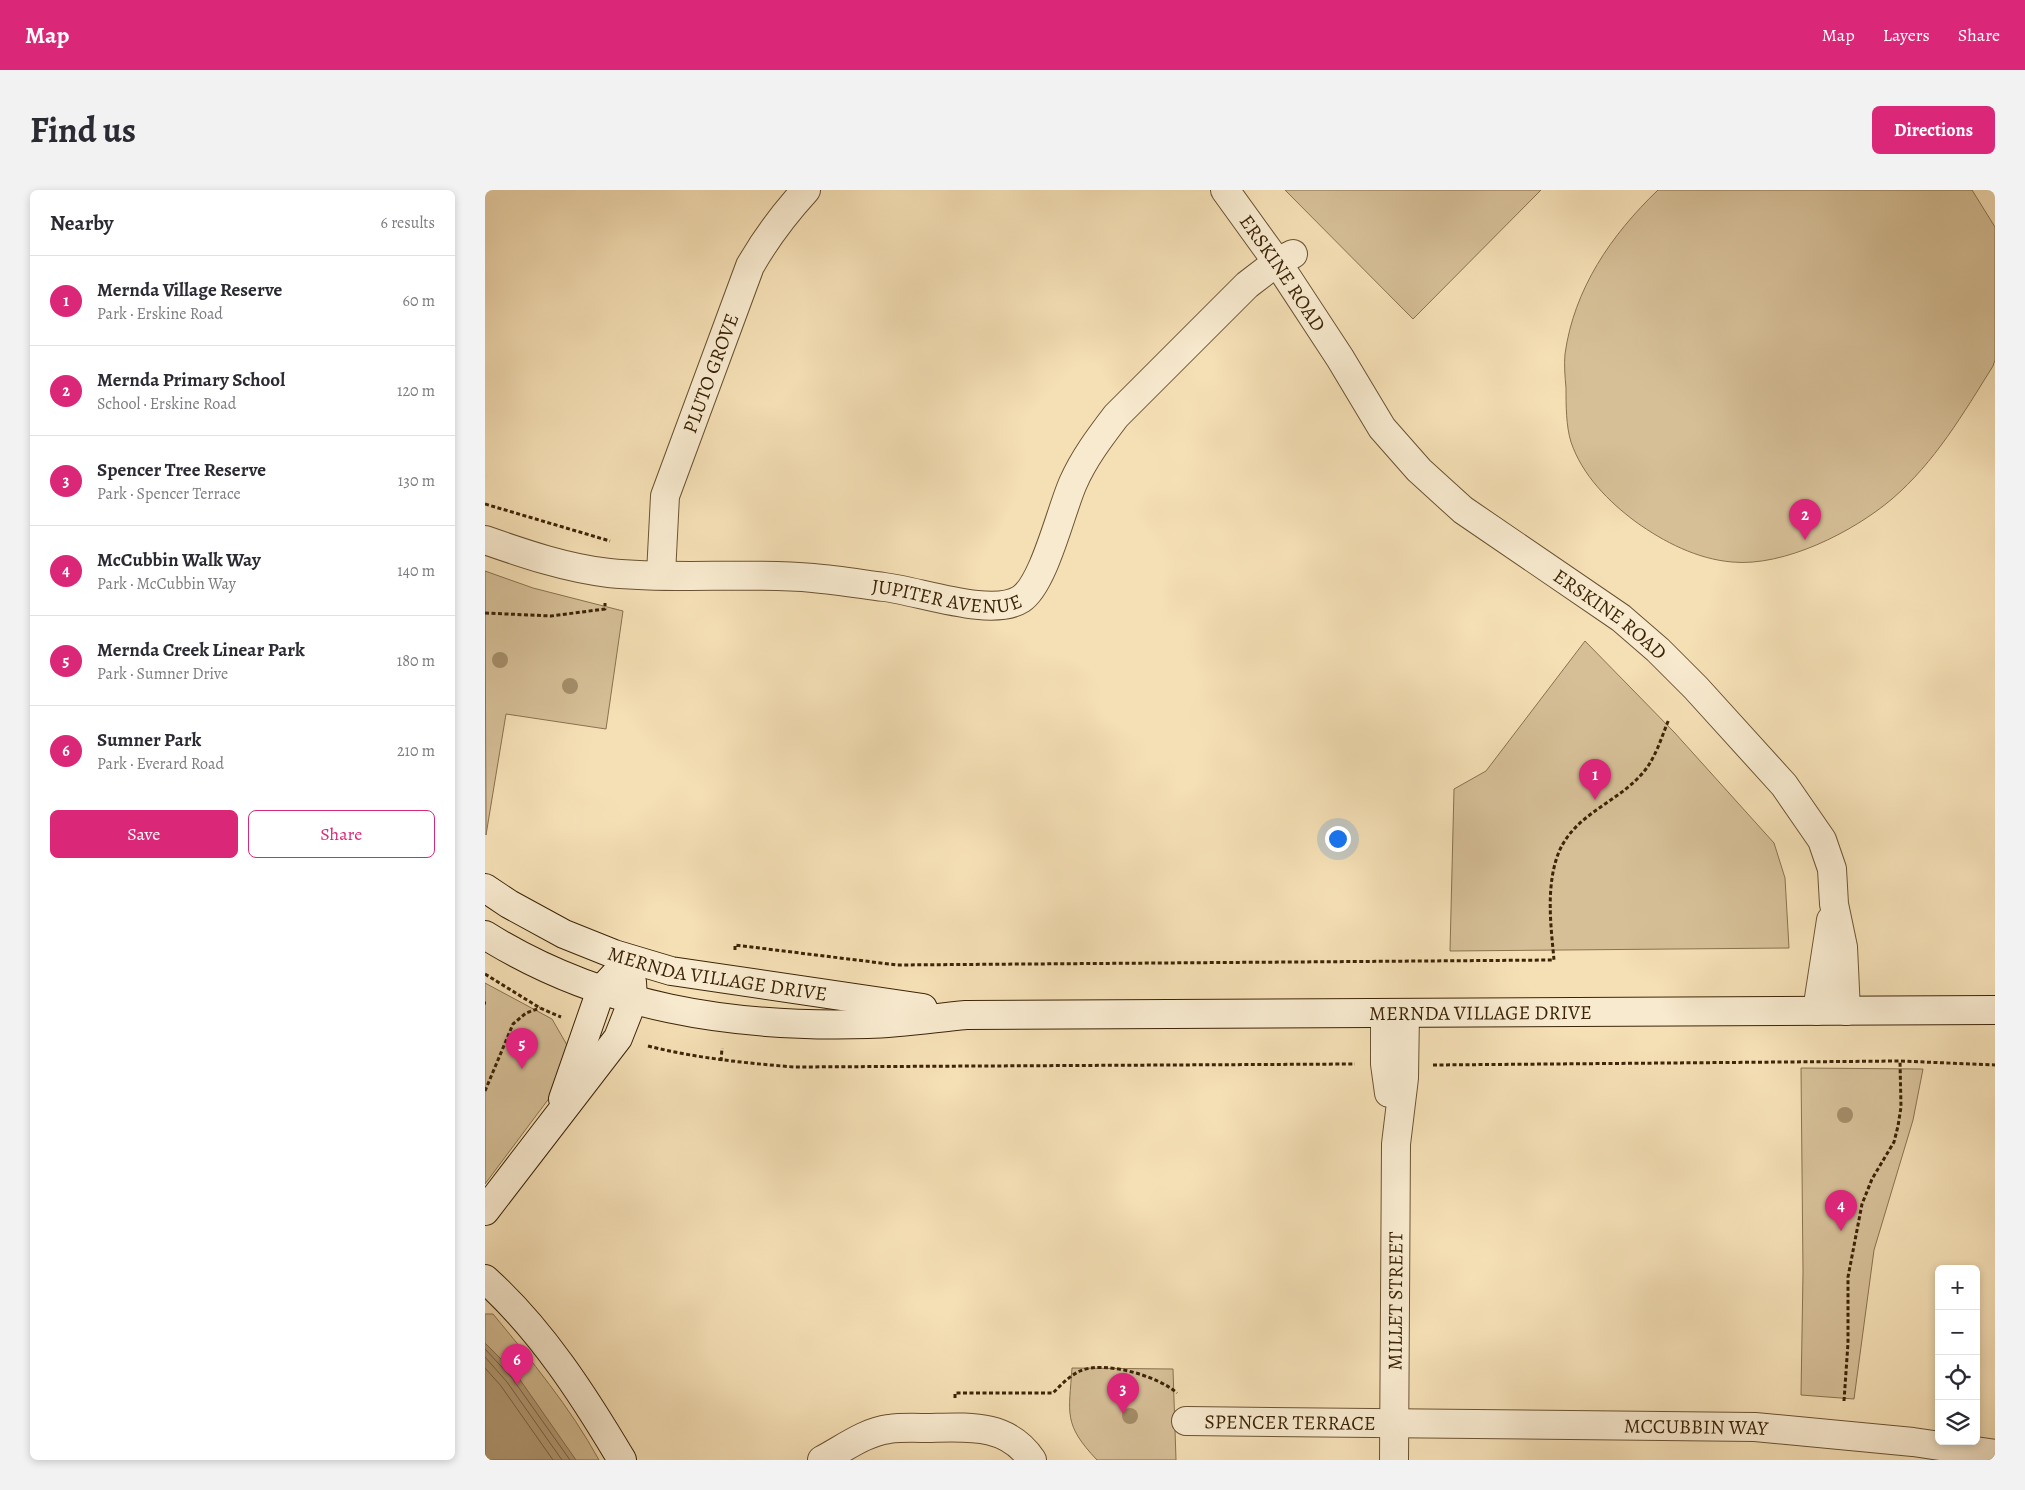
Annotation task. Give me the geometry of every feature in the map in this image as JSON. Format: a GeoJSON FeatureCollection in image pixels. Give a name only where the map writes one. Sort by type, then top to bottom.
{"type":"FeatureCollection","features":[{"type":"Feature","properties":{"kind":"street","name":"PLUTO GROVE"},"geometry":{"type":"LineString","coordinates":[[661,574],[665,496],[750,266],[767,237],[806,190]]}},
{"type":"Feature","properties":{"kind":"street","name":"ERSKINE ROAD"},"geometry":{"type":"LineString","coordinates":[[1225,190],[1285,258]]}},
{"type":"Feature","properties":{"kind":"street","name":"ERSKINE ROAD"},"geometry":{"type":"LineString","coordinates":[[1237,190],[1246,196],[1285,258],[1325,313],[1340,358],[1382,428],[1419,470],[1463,510],[1621,618],[1696,688],[1784,785],[1822,840],[1832,870],[1833,904],[1843,947],[1847,1011]]}},
{"type":"Feature","properties":{"kind":"street","name":"JUPITER AVENUE"},"geometry":{"type":"LineString","coordinates":[[485,540],[535,557],[592,570],[661,574],[813,578],[893,588],[995,607],[1008,605],[1021,598],[1035,582],[1073,483],[1099,438],[1116,416],[1225,306],[1285,258]]}},
{"type":"Feature","properties":{"kind":"street","name":"MERNDA VILLAGE DRIVE"},"geometry":{"type":"LineString","coordinates":[[485,888],[509,904],[564,934],[671,971],[730,982],[966,1015]]}},
{"type":"Feature","properties":{"kind":"street","name":"ERSKINE ROAD"},"geometry":{"type":"LineString","coordinates":[[1817,1011],[1823,959],[1833,904]]}},
{"type":"Feature","properties":{"kind":"street","name":"MERNDA VILLAGE DRIVE"},"geometry":{"type":"LineString","coordinates":[[485,935],[539,963],[601,990],[654,1006],[726,1019],[804,1024],[870,1024],[966,1015],[1995,1010]]}},
{"type":"Feature","properties":{"kind":"street"},"geometry":{"type":"LineString","coordinates":[[554,1124],[601,990],[630,958]]}},
{"type":"Feature","properties":{"kind":"street"},"geometry":{"type":"LineString","coordinates":[[485,1211],[619,1038],[633,1000],[630,958]]}},
{"type":"Feature","properties":{"kind":"street","name":"MILLET STREET"},"geometry":{"type":"LineString","coordinates":[[1394,1460],[1395,1013]]}},
{"type":"Feature","properties":{"kind":"street"},"geometry":{"type":"LineString","coordinates":[[485,1279],[524,1320],[561,1366],[592,1410],[622,1460]]}},
{"type":"Feature","properties":{"kind":"street","name":"SPENCER TERRACE"},"geometry":{"type":"LineString","coordinates":[[1186,1421],[1395,1424]]}},
{"type":"Feature","properties":{"kind":"street","name":"MCCUBBIN WAY"},"geometry":{"type":"LineString","coordinates":[[1395,1424],[1755,1427],[1913,1442],[1995,1454]]}},
{"type":"Feature","properties":{"kind":"street"},"geometry":{"type":"LineString","coordinates":[[822,1460],[860,1439],[888,1429],[957,1427],[984,1427],[999,1432],[1014,1440],[1032,1460]]}},
{"type":"Feature","properties":{"kind":"path"},"geometry":{"type":"LineString","coordinates":[[730,982],[735,945],[897,965],[1554,960],[1551,913],[1552,886],[1557,858],[1567,837],[1583,819],[1640,777],[1649,766],[1669,718]]}},
{"type":"Feature","properties":{"kind":"path"},"geometry":{"type":"LineString","coordinates":[[485,974],[540,1008],[588,1028]]}},
{"type":"Feature","properties":{"kind":"path"},"geometry":{"type":"LineString","coordinates":[[485,1091],[513,1024],[526,1013],[540,1008]]}},
{"type":"Feature","properties":{"kind":"path"},"geometry":{"type":"LineString","coordinates":[[721,1061],[726,1019]]}},
{"type":"Feature","properties":{"kind":"path"},"geometry":{"type":"LineString","coordinates":[[619,1038],[683,1055],[721,1061],[794,1067],[1900,1061],[1995,1065]]}},
{"type":"Feature","properties":{"kind":"path"},"geometry":{"type":"LineString","coordinates":[[1844,1402],[1848,1343],[1848,1277],[1862,1204],[1872,1179],[1894,1142],[1898,1126],[1901,1107],[1900,1061]]}},
{"type":"Feature","properties":{"kind":"path"},"geometry":{"type":"LineString","coordinates":[[1053,1393],[1071,1376],[1082,1370],[1120,1369],[1169,1385],[1182,1400],[1186,1421]]}},
{"type":"Feature","properties":{"kind":"shaded area"},"geometry":{"type":"Polygon","coordinates":[[[1285,190],[1541,190],[1413,319],[1285,190]]]}},
{"type":"Feature","properties":{"kind":"shaded area"},"geometry":{"type":"Polygon","coordinates":[[[1658,190],[1972,190],[1995,227],[1995,360],[1993,366],[1947,437],[1922,469],[1892,499],[1838,535],[1817,545],[1773,559],[1732,562],[1706,557],[1669,543],[1636,522],[1606,497],[1582,466],[1571,442],[1567,422],[1565,354],[1570,330],[1586,285],[1597,264],[1625,225],[1658,190]]]}},
{"type":"Feature","properties":{"kind":"shaded area"},"geometry":{"type":"Polygon","coordinates":[[[485,571],[533,588],[623,611],[606,729],[506,714],[486,835],[485,571]]]}},
{"type":"Feature","properties":{"kind":"shaded area"},"geometry":{"type":"Polygon","coordinates":[[[1585,641],[1674,732],[1774,843],[1785,878],[1789,948],[1450,951],[1454,789],[1486,771],[1585,641]]]}},
{"type":"Feature","properties":{"kind":"shaded area"},"geometry":{"type":"Polygon","coordinates":[[[485,983],[552,1019],[567,1045],[553,1093],[485,1184],[485,983]]]}},
{"type":"Feature","properties":{"kind":"shaded area"},"geometry":{"type":"Polygon","coordinates":[[[1801,1068],[1923,1069],[1913,1120],[1874,1250],[1854,1399],[1801,1395],[1803,1272],[1801,1068]]]}},
{"type":"Feature","properties":{"kind":"shaded area"},"geometry":{"type":"Polygon","coordinates":[[[485,1314],[493,1314],[536,1366],[576,1421],[599,1460],[485,1460],[485,1314]]]}},
{"type":"Feature","properties":{"kind":"shaded area"},"geometry":{"type":"Polygon","coordinates":[[[1072,1368],[1173,1369],[1176,1460],[1097,1460],[1078,1437],[1073,1427],[1070,1408],[1072,1368]]]}},
{"type":"Feature","properties":{"kind":"water"},"geometry":{"type":"Polygon","coordinates":[[[485,1343],[516,1374],[576,1460],[485,1460],[485,1343]]]}},
{"type":"Feature","properties":{"kind":"place","name":"Mernda Primary School"},"geometry":{"type":"Point","coordinates":[1805,540]}},
{"type":"Feature","properties":{"kind":"place","name":"Mernda Village Reserve"},"geometry":{"type":"Point","coordinates":[1595,800]}},
{"type":"Feature","properties":{"kind":"place","name":"Mernda Creek Linear Park"},"geometry":{"type":"Point","coordinates":[522,1069]}},
{"type":"Feature","properties":{"kind":"place","name":"McCubbin Walk Way"},"geometry":{"type":"Point","coordinates":[1841,1231]}},
{"type":"Feature","properties":{"kind":"place","name":"Sumner Park"},"geometry":{"type":"Point","coordinates":[517,1385]}},
{"type":"Feature","properties":{"kind":"place","name":"Spencer Tree Reserve"},"geometry":{"type":"Point","coordinates":[1123,1414]}}]}
